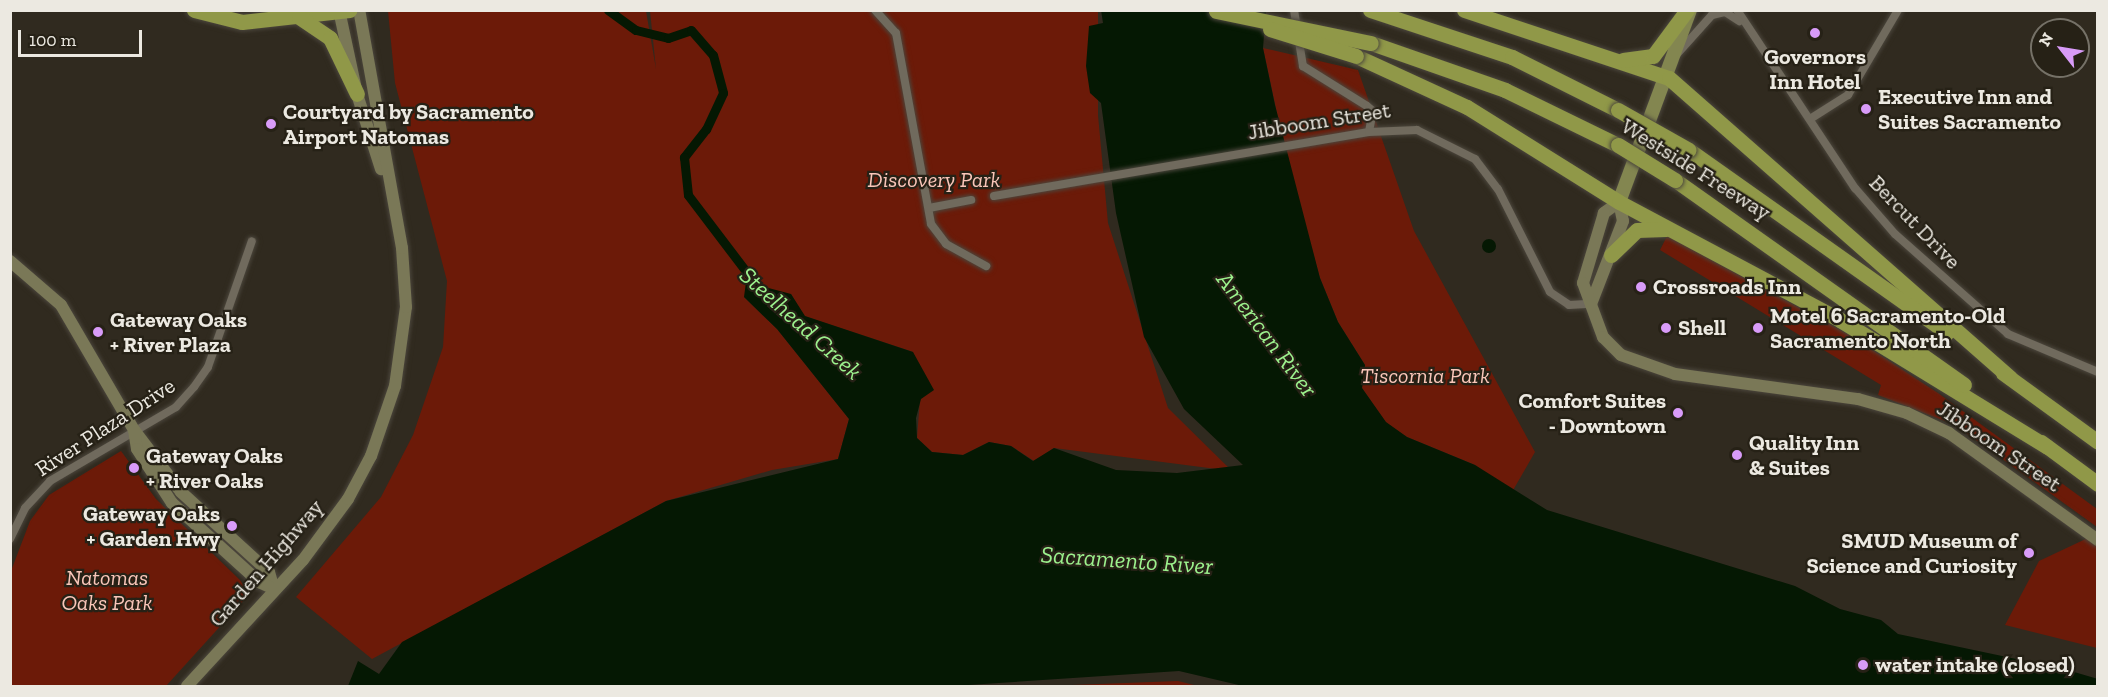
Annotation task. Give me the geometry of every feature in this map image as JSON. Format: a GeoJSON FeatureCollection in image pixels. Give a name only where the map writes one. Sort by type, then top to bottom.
{"type":"FeatureCollection","features":[{"type":"Feature","properties":{"kind":"highway"},"geometry":{"type":"LineString","coordinates":[[194,10],[243,22],[342,11]]}},
{"type":"Feature","properties":{"kind":"highway","name":"Westside Freeway"},"geometry":{"type":"LineString","coordinates":[[1211,10],[1371,43],[1505,90],[1618,146],[1676,180],[2097,484]]}},
{"type":"Feature","properties":{"kind":"highway"},"geometry":{"type":"LineString","coordinates":[[1464,10],[1669,78],[2010,378]]}},
{"type":"Feature","properties":{"kind":"highway"},"geometry":{"type":"LineString","coordinates":[[1617,60],[1653,56],[1688,10]]}},
{"type":"Feature","properties":{"kind":"highway"},"geometry":{"type":"LineString","coordinates":[[1216,11],[1356,56],[1467,107],[1619,202],[1840,320],[2048,447]]}},
{"type":"Feature","properties":{"kind":"highway","name":"Westside Freeway"},"geometry":{"type":"LineString","coordinates":[[1374,11],[1512,57],[1618,110],[1689,150],[2097,442]]}},
{"type":"Feature","properties":{"kind":"highway"},"geometry":{"type":"LineString","coordinates":[[299,17],[330,38],[357,94]]}},
{"type":"Feature","properties":{"kind":"highway"},"geometry":{"type":"LineString","coordinates":[[1611,255],[1637,230],[1653,226],[1677,232]]}},
{"type":"Feature","properties":{"kind":"main road"},"geometry":{"type":"LineString","coordinates":[[1619,202],[1669,78],[1688,10]]}},
{"type":"Feature","properties":{"kind":"street","name":"Garden Highway"},"geometry":{"type":"LineString","coordinates":[[187,687],[318,542],[348,499],[389,409],[405,307],[396,216],[358,10]]}},
{"type":"Feature","properties":{"kind":"street"},"geometry":{"type":"LineString","coordinates":[[874,10],[896,33],[935,234],[986,266]]}},
{"type":"Feature","properties":{"kind":"street"},"geometry":{"type":"LineString","coordinates":[[1294,10],[1303,66],[1367,106],[1371,119],[1369,132]]}},
{"type":"Feature","properties":{"kind":"street","name":"Bercut Drive"},"geometry":{"type":"LineString","coordinates":[[1737,10],[1875,213],[1989,321],[2042,352],[2097,372]]}},
{"type":"Feature","properties":{"kind":"street"},"geometry":{"type":"LineString","coordinates":[[1810,119],[1848,95],[1898,10]]}},
{"type":"Feature","properties":{"kind":"street","name":"Garden Highway"},"geometry":{"type":"LineString","coordinates":[[342,11],[357,94],[396,216]]}},
{"type":"Feature","properties":{"kind":"street"},"geometry":{"type":"LineString","coordinates":[[1677,54],[1714,13],[1731,14],[1750,32]]}},
{"type":"Feature","properties":{"kind":"street","name":"Jibboom Street"},"geometry":{"type":"LineString","coordinates":[[994,196],[1369,132],[1417,130],[1470,154],[1498,189],[1550,292],[1569,305],[1591,304],[1611,347],[1650,368],[1858,399],[1927,421],[2097,540]]}},
{"type":"Feature","properties":{"kind":"street"},"geometry":{"type":"LineString","coordinates":[[929,208],[972,200]]}},
{"type":"Feature","properties":{"kind":"street"},"geometry":{"type":"LineString","coordinates":[[1619,202],[1623,221],[1591,304],[1583,282],[1605,213],[1619,202]]}},
{"type":"Feature","properties":{"kind":"street","name":"River Plaza Drive"},"geometry":{"type":"LineString","coordinates":[[10,540],[25,508],[50,481],[176,407],[202,378],[252,241]]}},
{"type":"Feature","properties":{"kind":"street"},"geometry":{"type":"LineString","coordinates":[[10,261],[71,318],[134,430],[137,449],[172,503],[259,582],[274,589]]}},
{"type":"Feature","properties":{"kind":"green space","name":"Discovery Park"},"geometry":{"type":"Polygon","coordinates":[[[388,11],[646,11],[656,69],[650,11],[1098,11],[1098,115],[1108,223],[1168,408],[1232,471],[1054,448],[1034,461],[1011,446],[989,442],[963,455],[932,452],[917,438],[920,399],[913,352],[804,316],[791,294],[744,297],[777,329],[849,419],[838,459],[772,470],[666,501],[372,659],[296,597],[381,497],[413,435],[443,347],[447,281],[395,83],[388,11]]]}},
{"type":"Feature","properties":{"kind":"green space","name":"Tiscornia Park"},"geometry":{"type":"Polygon","coordinates":[[[1263,48],[1358,70],[1414,231],[1535,452],[1512,492],[1475,465],[1407,437],[1386,423],[1362,388],[1365,365],[1338,322],[1320,278],[1287,160],[1263,48]]]}},
{"type":"Feature","properties":{"kind":"green space"},"geometry":{"type":"Polygon","coordinates":[[[1667,236],[1851,336],[1938,393],[2097,509],[2097,527],[1955,425],[1878,395],[1881,385],[1660,250],[1667,236]]]}},
{"type":"Feature","properties":{"kind":"green space","name":"Natomas Oaks Park"},"geometry":{"type":"Polygon","coordinates":[[[121,451],[156,499],[240,580],[246,590],[244,600],[166,686],[11,686],[11,571],[30,521],[49,495],[121,451]]]}},
{"type":"Feature","properties":{"kind":"green space"},"geometry":{"type":"Polygon","coordinates":[[[2092,536],[2097,540],[2097,648],[2005,625],[2039,561],[2092,536]]]}},
{"type":"Feature","properties":{"kind":"green space"},"geometry":{"type":"Polygon","coordinates":[[[1178,681],[1198,686],[1046,686],[1178,681]]]}},
{"type":"Feature","properties":{"kind":"water"},"geometry":{"type":"Polygon","coordinates":[[[1101,10],[1266,11],[1263,48],[1275,105],[1320,278],[1338,322],[1365,365],[1362,388],[1386,422],[1407,437],[1475,465],[1547,510],[1795,586],[1840,609],[1881,620],[1898,634],[2064,669],[2098,679],[2097,686],[1243,686],[1179,671],[953,686],[348,686],[358,661],[379,674],[402,642],[666,501],[838,459],[849,419],[777,329],[744,297],[746,282],[791,294],[805,316],[913,352],[934,390],[921,399],[916,418],[917,438],[932,452],[963,455],[989,442],[1011,446],[1033,461],[1054,448],[1116,470],[1177,473],[1243,465],[1184,409],[1144,337],[1116,213],[1101,103],[1090,93],[1086,66],[1089,26],[1103,23],[1101,10]]]}},
{"type":"Feature","properties":{"kind":"water"},"geometry":{"type":"Polygon","coordinates":[[[1489,239],[1494,241],[1496,246],[1494,251],[1489,253],[1484,251],[1482,246],[1484,241],[1489,239]]]}},
{"type":"Feature","properties":{"kind":"waterway","name":"Steelhead Creek"},"geometry":{"type":"LineString","coordinates":[[608,10],[636,30],[668,38],[691,30],[713,55],[723,93],[706,129],[684,157],[688,195],[761,291]]}},
{"type":"Feature","properties":{"kind":"place","name":"Governors Inn Hotel"},"geometry":{"type":"Point","coordinates":[1815,33]}},
{"type":"Feature","properties":{"kind":"place","name":"Executive Inn and Suites Sacramento"},"geometry":{"type":"Point","coordinates":[1866,109]}},
{"type":"Feature","properties":{"kind":"place","name":"Courtyard by Sacramento Airport Natomas"},"geometry":{"type":"Point","coordinates":[271,124]}},
{"type":"Feature","properties":{"kind":"place","name":"Crossroads Inn"},"geometry":{"type":"Point","coordinates":[1641,287]}},
{"type":"Feature","properties":{"kind":"place","name":"Shell"},"geometry":{"type":"Point","coordinates":[1666,328]}},
{"type":"Feature","properties":{"kind":"place","name":"Motel 6 Sacramento-Old Sacramento North"},"geometry":{"type":"Point","coordinates":[1758,328]}},
{"type":"Feature","properties":{"kind":"place","name":"Gateway Oaks + River Plaza"},"geometry":{"type":"Point","coordinates":[98,332]}},
{"type":"Feature","properties":{"kind":"place","name":"Comfort Suites - Downtown"},"geometry":{"type":"Point","coordinates":[1678,413]}},
{"type":"Feature","properties":{"kind":"place","name":"Quality Inn & Suites"},"geometry":{"type":"Point","coordinates":[1737,455]}},
{"type":"Feature","properties":{"kind":"place","name":"Gateway Oaks + River Oaks"},"geometry":{"type":"Point","coordinates":[134,468]}},
{"type":"Feature","properties":{"kind":"place","name":"Gateway Oaks + Garden Hwy"},"geometry":{"type":"Point","coordinates":[232,526]}},
{"type":"Feature","properties":{"kind":"place","name":"SMUD Museum of Science and Curiosity"},"geometry":{"type":"Point","coordinates":[2029,553]}},
{"type":"Feature","properties":{"kind":"place","name":"water intake (closed)"},"geometry":{"type":"Point","coordinates":[1863,665]}},
{"type":"Feature","properties":{"kind":"water label","name":"American River"},"geometry":{"type":"Point","coordinates":[1267,334]}},
{"type":"Feature","properties":{"kind":"water label","name":"Sacramento River"},"geometry":{"type":"Point","coordinates":[1127,560]}}]}
